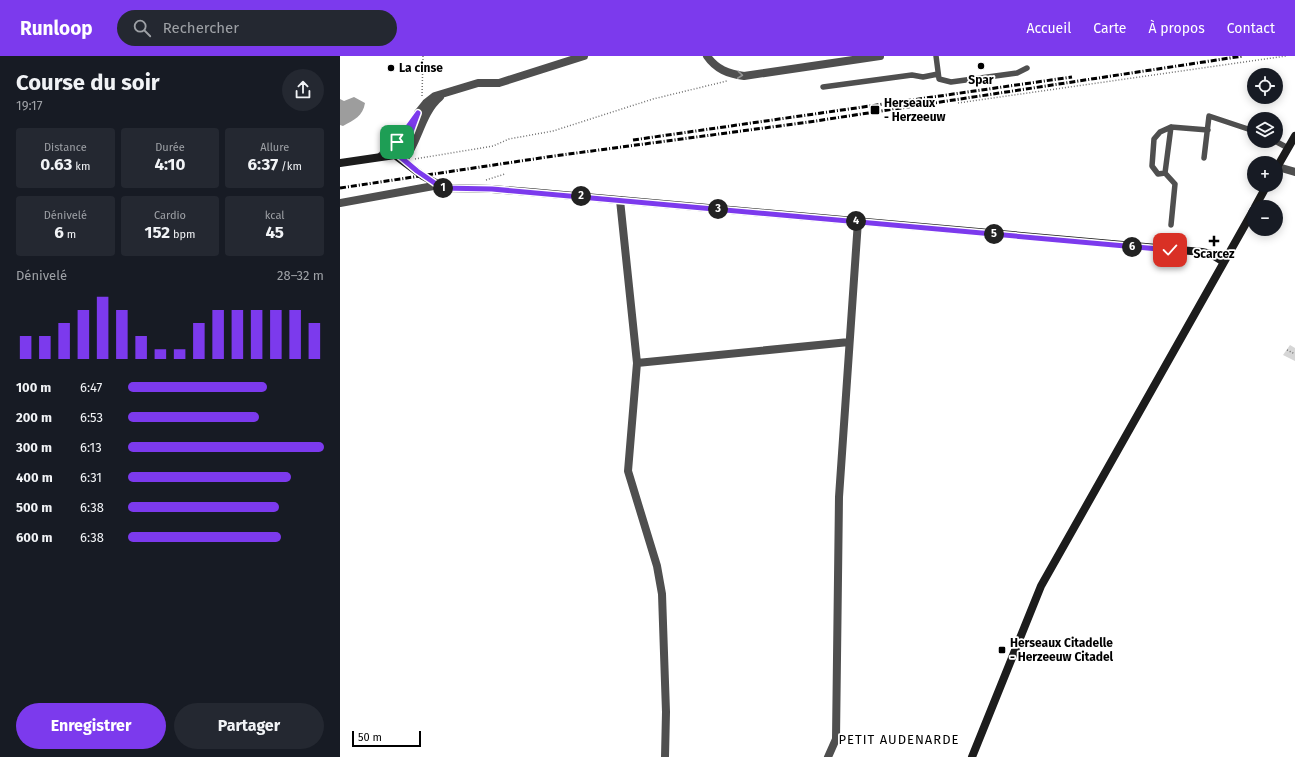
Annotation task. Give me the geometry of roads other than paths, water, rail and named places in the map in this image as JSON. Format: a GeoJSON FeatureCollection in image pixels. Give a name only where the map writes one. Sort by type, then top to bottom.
{"type":"FeatureCollection","features":[{"type":"Feature","properties":{"kind":"street"},"geometry":{"type":"LineString","coordinates":[[381,156],[400,139],[423,106],[432,98],[478,83],[499,83],[584,56]]}},
{"type":"Feature","properties":{"kind":"street"},"geometry":{"type":"LineString","coordinates":[[707,56],[714,64],[724,71],[744,76],[880,56]]}},
{"type":"Feature","properties":{"kind":"street"},"geometry":{"type":"LineString","coordinates":[[401,158],[415,141],[428,110],[446,93]]}},
{"type":"Feature","properties":{"kind":"street"},"geometry":{"type":"LineString","coordinates":[[401,158],[418,113]]}},
{"type":"Feature","properties":{"kind":"street"},"geometry":{"type":"LineString","coordinates":[[1283,157],[1295,136]]}},
{"type":"Feature","properties":{"kind":"street"},"geometry":{"type":"LineString","coordinates":[[340,163],[381,156],[401,158],[417,171],[439,185],[447,188],[492,189],[1207,253],[1224,262]]}},
{"type":"Feature","properties":{"kind":"street"},"geometry":{"type":"LineString","coordinates":[[1283,169],[1295,172]]}},
{"type":"Feature","properties":{"kind":"street"},"geometry":{"type":"LineString","coordinates":[[340,203],[439,185]]}},
{"type":"Feature","properties":{"kind":"street"},"geometry":{"type":"LineString","coordinates":[[620,200],[637,363],[627,464],[631,484],[657,566],[662,594],[666,712],[665,757]]}},
{"type":"Feature","properties":{"kind":"street"},"geometry":{"type":"LineString","coordinates":[[828,757],[836,739],[839,497],[858,221]]}},
{"type":"Feature","properties":{"kind":"street"},"geometry":{"type":"LineString","coordinates":[[973,756],[1041,586],[1247,222]]}},
{"type":"Feature","properties":{"kind":"street"},"geometry":{"type":"LineString","coordinates":[[637,363],[849,342]]}},
{"type":"Feature","properties":{"kind":"lane"},"geometry":{"type":"LineString","coordinates":[[936,56],[939,79],[951,82],[1017,73],[1027,68]]}},
{"type":"Feature","properties":{"kind":"lane"},"geometry":{"type":"LineString","coordinates":[[823,87],[912,75],[923,76],[938,74]]}},
{"type":"Feature","properties":{"kind":"lane"},"geometry":{"type":"LineString","coordinates":[[1204,158],[1209,116],[1247,129]]}},
{"type":"Feature","properties":{"kind":"lane"},"geometry":{"type":"LineString","coordinates":[[1164,173],[1158,174],[1152,166],[1154,139],[1160,132],[1171,127],[1208,130]]}},
{"type":"Feature","properties":{"kind":"lane"},"geometry":{"type":"LineString","coordinates":[[1164,173],[1171,127]]}},
{"type":"Feature","properties":{"kind":"lane"},"geometry":{"type":"LineString","coordinates":[[1283,145],[1288,148]]}},
{"type":"Feature","properties":{"kind":"lane"},"geometry":{"type":"LineString","coordinates":[[1164,173],[1175,184],[1172,225]]}},
{"type":"Feature","properties":{"kind":"lane"},"geometry":{"type":"LineString","coordinates":[[1170,240],[1170,250]]}},
{"type":"Feature","properties":{"kind":"railway"},"geometry":{"type":"LineString","coordinates":[[340,188],[554,156],[809,122],[1243,56]]}},
{"type":"Feature","properties":{"kind":"railway"},"geometry":{"type":"LineString","coordinates":[[633,140],[1072,77]]}},
{"type":"Feature","properties":{"kind":"place","name":"Spar"},"geometry":{"type":"Point","coordinates":[981,66]}},
{"type":"Feature","properties":{"kind":"place","name":"La cinse"},"geometry":{"type":"Point","coordinates":[391,68]}},
{"type":"Feature","properties":{"kind":"place","name":"Herseaux - Herzeeuw"},"geometry":{"type":"Point","coordinates":[875,110]}},
{"type":"Feature","properties":{"kind":"place","name":"Scarcez"},"geometry":{"type":"Point","coordinates":[1214,241]}},
{"type":"Feature","properties":{"kind":"place","name":"Herseaux Citadelle - Herzeeuw Citadel"},"geometry":{"type":"Point","coordinates":[1002,650]}},
{"type":"Feature","properties":{"kind":"district","name":"PETIT AUDENARDE"},"geometry":{"type":"Point","coordinates":[899,739]}}]}
